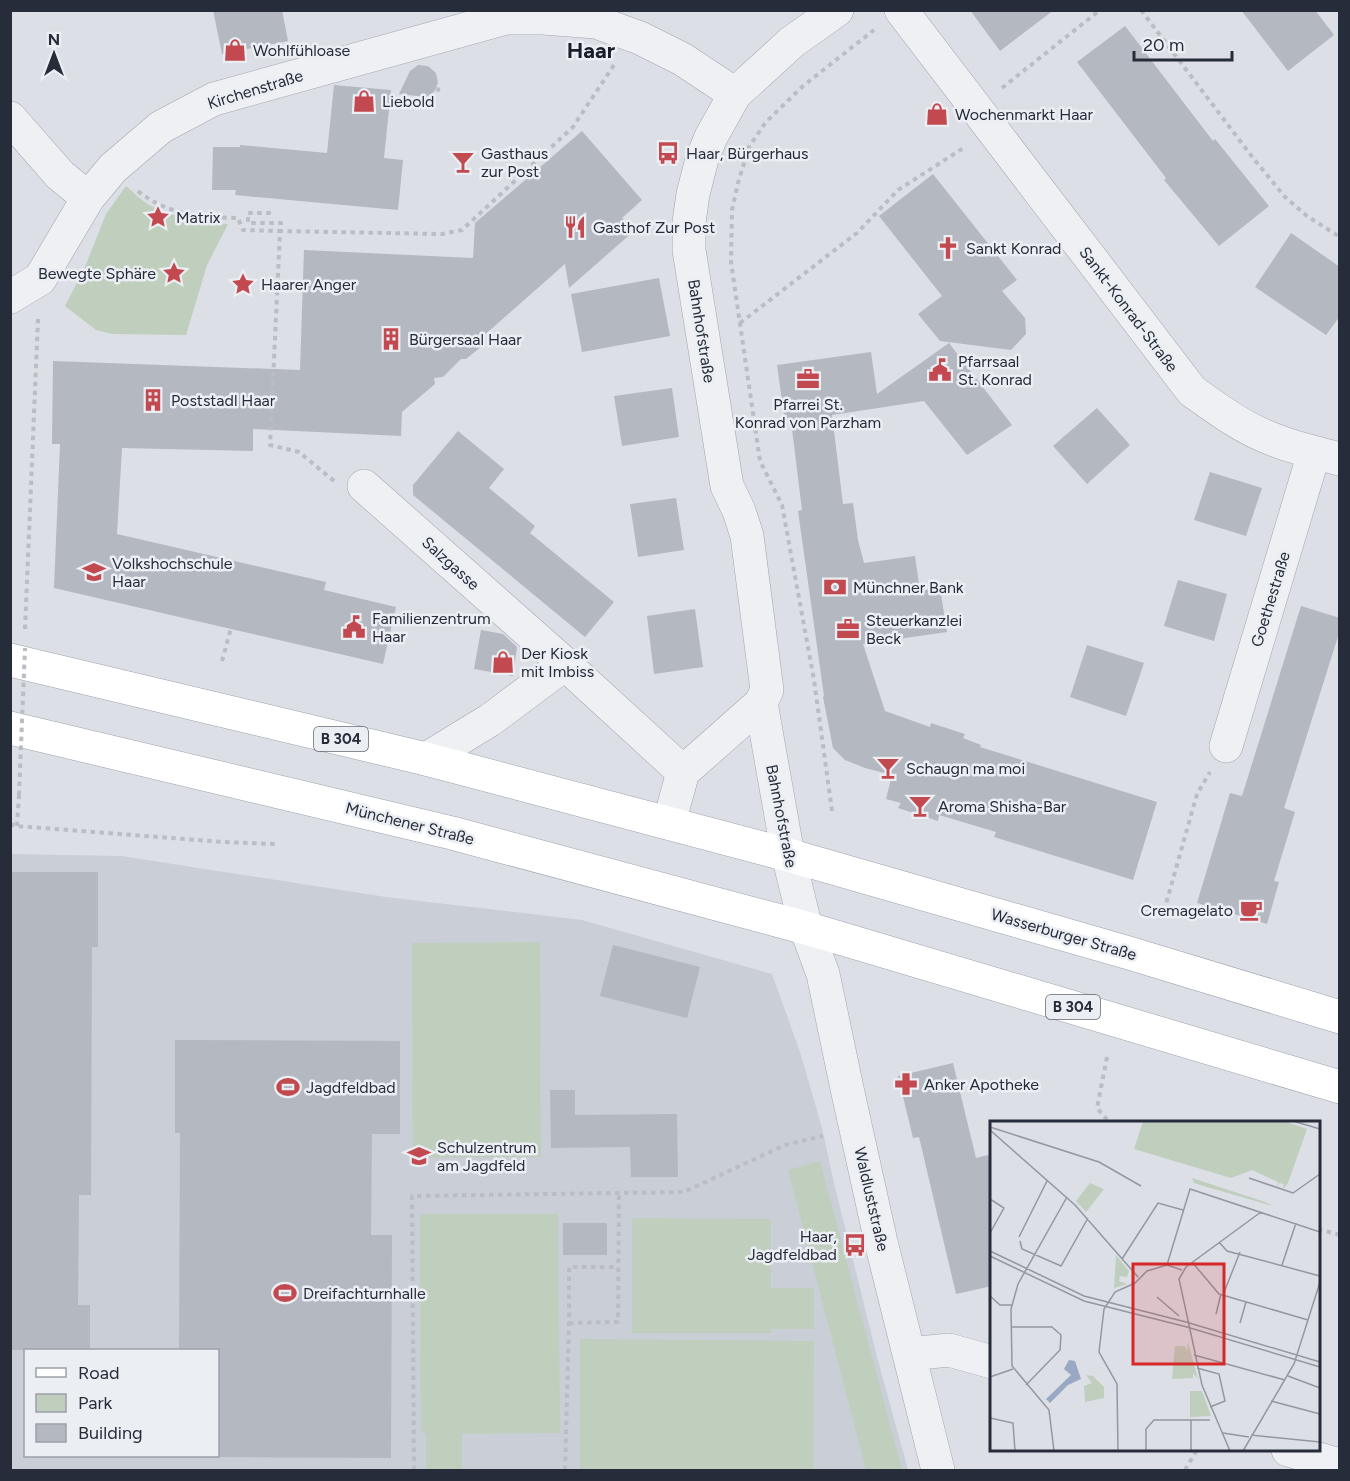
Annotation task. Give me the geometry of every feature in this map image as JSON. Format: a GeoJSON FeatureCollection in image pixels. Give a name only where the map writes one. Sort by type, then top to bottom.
{"type":"FeatureCollection","features":[{"type":"Feature","properties":{"kind":"main road","name":"B 304"},"geometry":{"type":"LineString","coordinates":[[20,648],[788,855]]}},
{"type":"Feature","properties":{"kind":"main road","name":"Münchener Straße"},"geometry":{"type":"LineString","coordinates":[[10,728],[452,833],[806,928]]}},
{"type":"Feature","properties":{"kind":"main road","name":"Wasserburger Straße"},"geometry":{"type":"LineString","coordinates":[[788,855],[1095,943],[1340,1017]]}},
{"type":"Feature","properties":{"kind":"main road","name":"B 304"},"geometry":{"type":"LineString","coordinates":[[806,928],[1340,1087]]}},
{"type":"Feature","properties":{"kind":"street","name":"Bahnhofstraße"},"geometry":{"type":"LineString","coordinates":[[806,928],[788,855],[761,703],[767,690],[747,536],[727,486],[690,250],[689,222],[702,159],[735,93],[792,42],[837,10]]}},
{"type":"Feature","properties":{"kind":"street","name":"Kirchenstraße"},"geometry":{"type":"LineString","coordinates":[[10,297],[40,279],[88,198],[113,168],[161,127],[214,99],[506,14],[596,22],[634,35],[682,59],[735,93]]}},
{"type":"Feature","properties":{"kind":"street","name":"Sankt-Konrad-Straße"},"geometry":{"type":"LineString","coordinates":[[889,19],[976,108],[1192,391],[1226,415],[1271,439],[1327,456]]}},
{"type":"Feature","properties":{"kind":"street"},"geometry":{"type":"LineString","coordinates":[[10,118],[60,175],[88,198]]}},
{"type":"Feature","properties":{"kind":"street","name":"Goethestraße"},"geometry":{"type":"LineString","coordinates":[[1226,746],[1327,456]]}},
{"type":"Feature","properties":{"kind":"street","name":"Salzgasse"},"geometry":{"type":"LineString","coordinates":[[364,486],[683,771]]}},
{"type":"Feature","properties":{"kind":"street"},"geometry":{"type":"LineString","coordinates":[[426,759],[490,720],[565,664]]}},
{"type":"Feature","properties":{"kind":"street"},"geometry":{"type":"LineString","coordinates":[[669,823],[683,771],[761,703]]}},
{"type":"Feature","properties":{"kind":"street","name":"Waldluststraße"},"geometry":{"type":"LineString","coordinates":[[806,928],[823,974],[881,1242],[938,1470]]}},
{"type":"Feature","properties":{"kind":"street"},"geometry":{"type":"LineString","coordinates":[[909,1354],[949,1350],[990,1361]]}},
{"type":"Feature","properties":{"kind":"street"},"geometry":{"type":"LineString","coordinates":[[1294,1451],[1340,1465]]}},
{"type":"Feature","properties":{"kind":"path"},"geometry":{"type":"LineString","coordinates":[[740,324],[857,233],[898,189],[975,141],[976,108],[1100,10]]}},
{"type":"Feature","properties":{"kind":"path"},"geometry":{"type":"LineString","coordinates":[[1141,10],[1252,158],[1285,196],[1307,216],[1340,237]]}},
{"type":"Feature","properties":{"kind":"path"},"geometry":{"type":"LineString","coordinates":[[832,811],[814,680],[782,505],[760,461],[730,262],[732,210],[749,147],[765,123],[803,86],[889,19]]}},
{"type":"Feature","properties":{"kind":"path"},"geometry":{"type":"LineString","coordinates":[[132,186],[148,200],[174,210],[201,217],[238,218],[243,230],[442,234],[462,230],[573,127],[634,35]]}},
{"type":"Feature","properties":{"kind":"path"},"geometry":{"type":"LineString","coordinates":[[272,213],[248,213],[248,223],[281,223],[270,445],[299,452],[349,493],[364,486]]}},
{"type":"Feature","properties":{"kind":"path"},"geometry":{"type":"LineString","coordinates":[[17,826],[20,648],[36,352]]}},
{"type":"Feature","properties":{"kind":"path"},"geometry":{"type":"LineString","coordinates":[[222,661],[231,628]]}},
{"type":"Feature","properties":{"kind":"path"},"geometry":{"type":"LineString","coordinates":[[1164,911],[1197,794],[1226,746]]}},
{"type":"Feature","properties":{"kind":"path"},"geometry":{"type":"LineString","coordinates":[[10,824],[223,842],[275,844]]}},
{"type":"Feature","properties":{"kind":"path"},"geometry":{"type":"LineString","coordinates":[[1107,1057],[1097,1108],[1108,1121]]}},
{"type":"Feature","properties":{"kind":"path"},"geometry":{"type":"LineString","coordinates":[[414,1470],[412,1196],[684,1192],[785,1145],[856,1128]]}},
{"type":"Feature","properties":{"kind":"path"},"geometry":{"type":"LineString","coordinates":[[569,1323],[618,1322],[619,1194]]}},
{"type":"Feature","properties":{"kind":"path"},"geometry":{"type":"LineString","coordinates":[[1320,1230],[1340,1235]]}},
{"type":"Feature","properties":{"kind":"path"},"geometry":{"type":"LineString","coordinates":[[566,1470],[569,1267],[618,1267]]}},
{"type":"Feature","properties":{"kind":"path"},"geometry":{"type":"LineString","coordinates":[[1185,1470],[1196,1451]]}},
{"type":"Feature","properties":{"kind":"shaded area","name":"Schulzentrum am Jagdfeld"},"geometry":{"type":"Polygon","coordinates":[[[11,854],[121,856],[386,897],[582,920],[772,974],[800,1052],[822,1128],[877,1357],[908,1470],[11,1470],[11,854]]]}},
{"type":"Feature","properties":{"kind":"green space"},"geometry":{"type":"Polygon","coordinates":[[[126,186],[149,205],[168,213],[197,221],[228,224],[207,265],[186,335],[112,334],[96,330],[65,306],[85,267],[106,214],[126,186]]]}},
{"type":"Feature","properties":{"kind":"green space"},"geometry":{"type":"Polygon","coordinates":[[[540,942],[541,1157],[413,1158],[412,943],[540,942]]]}},
{"type":"Feature","properties":{"kind":"green space"},"geometry":{"type":"Polygon","coordinates":[[[820,1161],[902,1470],[866,1470],[788,1170],[820,1161]]]}},
{"type":"Feature","properties":{"kind":"green space"},"geometry":{"type":"Polygon","coordinates":[[[420,1214],[558,1214],[560,1433],[462,1434],[462,1470],[426,1470],[426,1434],[421,1431],[420,1214]]]}},
{"type":"Feature","properties":{"kind":"green space"},"geometry":{"type":"Polygon","coordinates":[[[632,1218],[771,1219],[771,1288],[814,1288],[814,1329],[771,1329],[771,1333],[632,1333],[632,1218]]]}},
{"type":"Feature","properties":{"kind":"green space"},"geometry":{"type":"Polygon","coordinates":[[[580,1339],[814,1341],[813,1470],[580,1470],[580,1339]]]}},
{"type":"Feature","properties":{"kind":"building"},"geometry":{"type":"Polygon","coordinates":[[[213,10],[282,10],[288,41],[222,54],[213,10]]]}},
{"type":"Feature","properties":{"kind":"building"},"geometry":{"type":"Polygon","coordinates":[[[970,10],[1054,10],[1000,51],[970,10]]]}},
{"type":"Feature","properties":{"kind":"building"},"geometry":{"type":"Polygon","coordinates":[[[1241,10],[1315,10],[1334,35],[1288,71],[1241,10]]]}},
{"type":"Feature","properties":{"kind":"building"},"geometry":{"type":"Polygon","coordinates":[[[1125,26],[1213,141],[1215,139],[1269,206],[1219,246],[1164,180],[1166,178],[1077,62],[1125,26]]]}},
{"type":"Feature","properties":{"kind":"building"},"geometry":{"type":"Polygon","coordinates":[[[418,65],[428,66],[436,73],[438,83],[434,92],[426,97],[399,94],[410,71],[418,65]]]}},
{"type":"Feature","properties":{"kind":"building"},"geometry":{"type":"Polygon","coordinates":[[[334,85],[391,90],[384,158],[403,160],[398,210],[235,195],[236,190],[212,190],[213,147],[240,147],[240,145],[327,153],[334,85]]]}},
{"type":"Feature","properties":{"kind":"building"},"geometry":{"type":"Polygon","coordinates":[[[582,131],[642,200],[622,218],[634,231],[569,288],[565,264],[481,338],[481,347],[466,359],[461,359],[443,377],[434,378],[435,384],[402,412],[401,436],[253,429],[253,451],[122,448],[117,534],[326,582],[324,590],[396,607],[383,664],[54,588],[60,444],[52,444],[53,361],[300,370],[304,250],[473,258],[475,223],[582,131]]]}},
{"type":"Feature","properties":{"kind":"building","name":"Sankt Konrad"},"geometry":{"type":"Polygon","coordinates":[[[933,174],[1017,280],[1002,291],[1025,318],[1026,334],[1011,350],[940,341],[918,314],[942,296],[879,216],[933,174]]]}},
{"type":"Feature","properties":{"kind":"building"},"geometry":{"type":"Polygon","coordinates":[[[1291,233],[1340,267],[1340,316],[1326,335],[1255,287],[1291,233]]]}},
{"type":"Feature","properties":{"kind":"building"},"geometry":{"type":"Polygon","coordinates":[[[659,278],[670,336],[582,352],[571,294],[659,278]]]}},
{"type":"Feature","properties":{"kind":"building"},"geometry":{"type":"Polygon","coordinates":[[[949,343],[1012,425],[967,455],[924,401],[832,415],[843,504],[853,503],[864,563],[915,556],[920,591],[940,588],[947,632],[863,644],[885,711],[930,727],[931,723],[965,734],[963,738],[981,745],[980,747],[1157,802],[1133,880],[994,837],[996,832],[939,815],[938,821],[898,808],[901,803],[886,799],[892,775],[845,760],[833,748],[823,697],[798,511],[802,510],[791,421],[785,422],[777,365],[871,352],[877,394],[949,343]]]}},
{"type":"Feature","properties":{"kind":"building"},"geometry":{"type":"Polygon","coordinates":[[[672,388],[679,437],[622,446],[614,396],[672,388]]]}},
{"type":"Feature","properties":{"kind":"building"},"geometry":{"type":"Polygon","coordinates":[[[1097,408],[1130,445],[1087,484],[1053,446],[1097,408]]]}},
{"type":"Feature","properties":{"kind":"building"},"geometry":{"type":"Polygon","coordinates":[[[458,431],[504,469],[489,488],[535,526],[530,533],[614,602],[585,637],[413,495],[413,485],[458,431]]]}},
{"type":"Feature","properties":{"kind":"building"},"geometry":{"type":"Polygon","coordinates":[[[1210,472],[1262,488],[1246,536],[1194,520],[1210,472]]]}},
{"type":"Feature","properties":{"kind":"building"},"geometry":{"type":"Polygon","coordinates":[[[676,498],[684,550],[638,557],[630,504],[676,498]]]}},
{"type":"Feature","properties":{"kind":"building"},"geometry":{"type":"Polygon","coordinates":[[[1178,580],[1227,594],[1214,641],[1164,626],[1178,580]]]}},
{"type":"Feature","properties":{"kind":"building"},"geometry":{"type":"Polygon","coordinates":[[[1301,606],[1340,618],[1340,630],[1284,808],[1295,812],[1274,881],[1279,882],[1267,924],[1197,903],[1230,793],[1242,796],[1301,606]]]}},
{"type":"Feature","properties":{"kind":"building"},"geometry":{"type":"Polygon","coordinates":[[[695,609],[703,667],[654,674],[647,616],[695,609]]]}},
{"type":"Feature","properties":{"kind":"building"},"geometry":{"type":"Polygon","coordinates":[[[481,630],[503,634],[517,647],[513,676],[474,669],[481,630]]]}},
{"type":"Feature","properties":{"kind":"building"},"geometry":{"type":"Polygon","coordinates":[[[1087,645],[1144,663],[1126,716],[1070,697],[1087,645]]]}},
{"type":"Feature","properties":{"kind":"building"},"geometry":{"type":"Polygon","coordinates":[[[10,872],[98,872],[98,947],[92,947],[91,1195],[79,1195],[78,1305],[90,1305],[90,1349],[10,1350],[10,872]]]}},
{"type":"Feature","properties":{"kind":"building"},"geometry":{"type":"Polygon","coordinates":[[[613,945],[700,967],[687,1018],[600,996],[613,945]]]}},
{"type":"Feature","properties":{"kind":"building","name":"Dreifachturnhalle"},"geometry":{"type":"Polygon","coordinates":[[[175,1040],[400,1041],[400,1134],[372,1134],[371,1235],[392,1235],[391,1458],[218,1457],[219,1349],[179,1349],[180,1133],[175,1133],[175,1040]]]}},
{"type":"Feature","properties":{"kind":"building"},"geometry":{"type":"Polygon","coordinates":[[[953,1063],[976,1158],[988,1155],[990,1162],[990,1286],[956,1294],[919,1137],[913,1138],[898,1076],[953,1063]]]}},
{"type":"Feature","properties":{"kind":"building"},"geometry":{"type":"Polygon","coordinates":[[[550,1090],[575,1090],[575,1115],[677,1114],[678,1177],[631,1177],[630,1147],[551,1148],[550,1090]]]}},
{"type":"Feature","properties":{"kind":"building"},"geometry":{"type":"Polygon","coordinates":[[[563,1223],[607,1223],[607,1255],[563,1255],[563,1223]]]}},
{"type":"Feature","properties":{"kind":"place","name":"Wohlfühloase"},"geometry":{"type":"Point","coordinates":[235,50]}},
{"type":"Feature","properties":{"kind":"place","name":"Liebold"},"geometry":{"type":"Point","coordinates":[364,101]}},
{"type":"Feature","properties":{"kind":"place","name":"Wochenmarkt Haar"},"geometry":{"type":"Point","coordinates":[937,114]}},
{"type":"Feature","properties":{"kind":"place","name":"Haar, Bürgerhaus"},"geometry":{"type":"Point","coordinates":[668,153]}},
{"type":"Feature","properties":{"kind":"place","name":"Gasthaus zur Post"},"geometry":{"type":"Point","coordinates":[463,162]}},
{"type":"Feature","properties":{"kind":"place","name":"Matrix"},"geometry":{"type":"Point","coordinates":[158,217]}},
{"type":"Feature","properties":{"kind":"place","name":"Gasthof Zur Post"},"geometry":{"type":"Point","coordinates":[575,227]}},
{"type":"Feature","properties":{"kind":"place","name":"Sankt Konrad"},"geometry":{"type":"Point","coordinates":[948,248]}},
{"type":"Feature","properties":{"kind":"place","name":"Bewegte Sphäre"},"geometry":{"type":"Point","coordinates":[174,273]}},
{"type":"Feature","properties":{"kind":"place","name":"Haarer Anger"},"geometry":{"type":"Point","coordinates":[243,284]}},
{"type":"Feature","properties":{"kind":"place","name":"Bürgersaal Haar"},"geometry":{"type":"Point","coordinates":[391,339]}},
{"type":"Feature","properties":{"kind":"place","name":"Pfarrsaal St. Konrad"},"geometry":{"type":"Point","coordinates":[940,370]}},
{"type":"Feature","properties":{"kind":"place","name":"Pfarrei St. Konrad von Parzham"},"geometry":{"type":"Point","coordinates":[808,379]}},
{"type":"Feature","properties":{"kind":"place","name":"Poststadl Haar"},"geometry":{"type":"Point","coordinates":[153,400]}},
{"type":"Feature","properties":{"kind":"place","name":"Volkshochschule Haar"},"geometry":{"type":"Point","coordinates":[94,572]}},
{"type":"Feature","properties":{"kind":"place","name":"Münchner Bank"},"geometry":{"type":"Point","coordinates":[835,587]}},
{"type":"Feature","properties":{"kind":"place","name":"Familienzentrum Haar"},"geometry":{"type":"Point","coordinates":[354,627]}},
{"type":"Feature","properties":{"kind":"place","name":"Steuerkanzlei Beck"},"geometry":{"type":"Point","coordinates":[848,629]}},
{"type":"Feature","properties":{"kind":"place","name":"Der Kiosk mit Imbiss"},"geometry":{"type":"Point","coordinates":[503,662]}},
{"type":"Feature","properties":{"kind":"place","name":"Schaugn ma moi"},"geometry":{"type":"Point","coordinates":[888,768]}},
{"type":"Feature","properties":{"kind":"place","name":"Aroma Shisha-Bar"},"geometry":{"type":"Point","coordinates":[920,806]}},
{"type":"Feature","properties":{"kind":"place","name":"Cremagelato"},"geometry":{"type":"Point","coordinates":[1251,910]}},
{"type":"Feature","properties":{"kind":"place","name":"Anker Apotheke"},"geometry":{"type":"Point","coordinates":[906,1084]}},
{"type":"Feature","properties":{"kind":"place","name":"Jagdfeldbad"},"geometry":{"type":"Point","coordinates":[288,1087]}},
{"type":"Feature","properties":{"kind":"place","name":"Schulzentrum am Jagdfeld"},"geometry":{"type":"Point","coordinates":[419,1156]}},
{"type":"Feature","properties":{"kind":"place","name":"Haar, Jagdfeldbad"},"geometry":{"type":"Point","coordinates":[855,1245]}},
{"type":"Feature","properties":{"kind":"place","name":"Dreifachturnhalle"},"geometry":{"type":"Point","coordinates":[285,1293]}},
{"type":"Feature","properties":{"kind":"district","name":"Haar"},"geometry":{"type":"Point","coordinates":[591,50]}}]}
